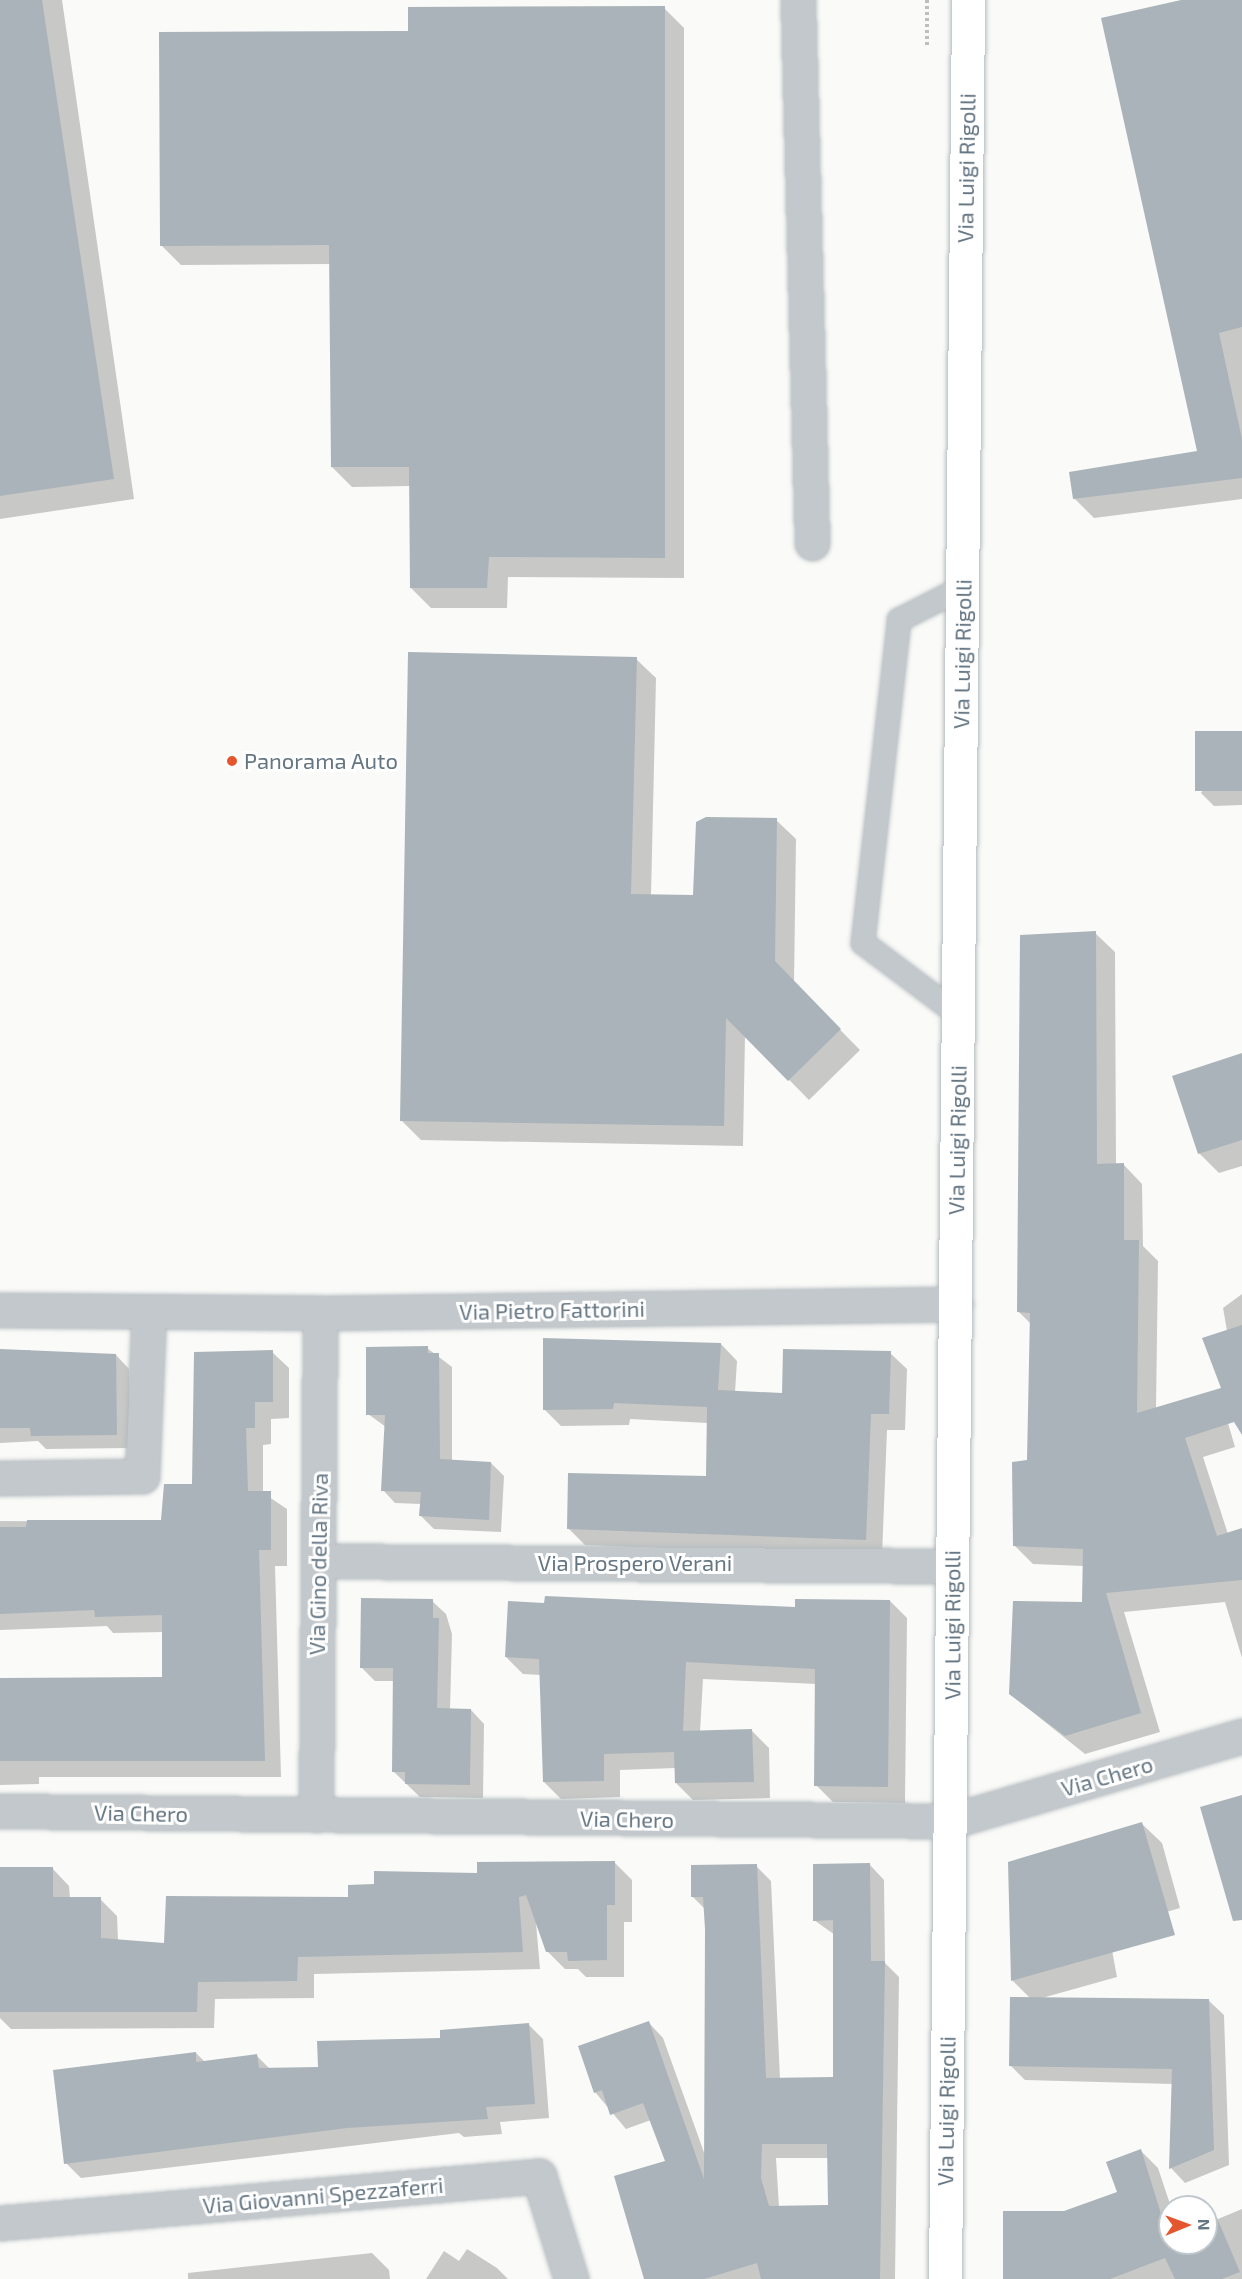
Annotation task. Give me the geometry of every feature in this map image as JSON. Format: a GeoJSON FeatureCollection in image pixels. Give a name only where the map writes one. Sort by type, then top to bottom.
{"type":"FeatureCollection","features":[{"type":"Feature","properties":{"kind":"main road","name":"Via Luigi Rigolli"},"geometry":{"type":"LineString","coordinates":[[945,2279],[968,0]]}},
{"type":"Feature","properties":{"kind":"street"},"geometry":{"type":"LineString","coordinates":[[798,0],[812,543]]}},
{"type":"Feature","properties":{"kind":"street","name":"Via Pietro Fattorini"},"geometry":{"type":"LineString","coordinates":[[0,1310],[320,1313],[956,1304]]}},
{"type":"Feature","properties":{"kind":"street"},"geometry":{"type":"LineString","coordinates":[[0,1478],[142,1476],[149,1312]]}},
{"type":"Feature","properties":{"kind":"street","name":"Via Gino della Riva"},"geometry":{"type":"LineString","coordinates":[[316,1815],[320,1313]]}},
{"type":"Feature","properties":{"kind":"street","name":"Via Prospero Verani"},"geometry":{"type":"LineString","coordinates":[[318,1561],[952,1566]]}},
{"type":"Feature","properties":{"kind":"street","name":"Via Chero"},"geometry":{"type":"LineString","coordinates":[[0,1811],[951,1821],[1242,1736]]}},
{"type":"Feature","properties":{"kind":"street","name":"Via Giovanni Spezzaferri"},"geometry":{"type":"LineString","coordinates":[[0,2223],[539,2176],[572,2279]]}},
{"type":"Feature","properties":{"kind":"lane"},"geometry":{"type":"LineString","coordinates":[[959,1015],[863,943],[899,620],[963,588]]}},
{"type":"Feature","properties":{"kind":"building"},"geometry":{"type":"Polygon","coordinates":[[[0,0],[42,0],[114,479],[0,496],[0,0]]]}},
{"type":"Feature","properties":{"kind":"building"},"geometry":{"type":"Polygon","coordinates":[[[1181,0],[1242,0],[1242,327],[1219,333],[1242,439],[1242,478],[1073,499],[1069,472],[1197,451],[1101,18],[1181,0]]]}},
{"type":"Feature","properties":{"kind":"building"},"geometry":{"type":"Polygon","coordinates":[[[665,6],[665,558],[489,557],[487,588],[410,588],[409,467],[331,467],[329,245],[160,246],[159,32],[408,31],[408,7],[665,6]]]}},
{"type":"Feature","properties":{"kind":"building"},"geometry":{"type":"Polygon","coordinates":[[[408,652],[637,657],[631,894],[693,895],[696,822],[706,817],[777,818],[775,961],[841,1029],[788,1081],[726,1018],[724,1126],[400,1121],[408,652]]]}},
{"type":"Feature","properties":{"kind":"building"},"geometry":{"type":"Polygon","coordinates":[[[1195,731],[1242,731],[1242,791],[1195,791],[1195,731]]]}},
{"type":"Feature","properties":{"kind":"building"},"geometry":{"type":"Polygon","coordinates":[[[1096,931],[1097,1164],[1124,1163],[1124,1240],[1139,1240],[1137,1413],[1221,1388],[1202,1338],[1242,1325],[1242,1435],[1234,1422],[1185,1438],[1217,1536],[1242,1528],[1242,1580],[1106,1593],[1141,1713],[1065,1736],[1009,1694],[1013,1601],[1082,1602],[1083,1549],[1013,1546],[1012,1462],[1027,1460],[1030,1313],[1017,1312],[1020,935],[1096,931]]]}},
{"type":"Feature","properties":{"kind":"building"},"geometry":{"type":"Polygon","coordinates":[[[1242,1053],[1242,1140],[1198,1154],[1172,1076],[1242,1053]]]}},
{"type":"Feature","properties":{"kind":"building"},"geometry":{"type":"Polygon","coordinates":[[[543,1338],[721,1343],[718,1390],[782,1393],[783,1349],[891,1351],[889,1414],[871,1414],[866,1540],[567,1529],[568,1473],[706,1476],[707,1407],[614,1403],[613,1409],[543,1410],[543,1338]]]}},
{"type":"Feature","properties":{"kind":"building"},"geometry":{"type":"Polygon","coordinates":[[[428,1346],[428,1353],[439,1353],[440,1459],[491,1462],[489,1520],[419,1516],[421,1492],[381,1491],[385,1415],[366,1415],[366,1347],[428,1346]]]}},
{"type":"Feature","properties":{"kind":"building"},"geometry":{"type":"Polygon","coordinates":[[[0,1349],[116,1354],[117,1435],[31,1436],[30,1428],[0,1428],[0,1349]]]}},
{"type":"Feature","properties":{"kind":"building"},"geometry":{"type":"Polygon","coordinates":[[[273,1350],[273,1402],[255,1402],[255,1428],[246,1428],[248,1491],[271,1491],[271,1550],[259,1550],[265,1761],[0,1761],[0,1678],[162,1677],[162,1615],[95,1617],[94,1610],[0,1614],[0,1527],[26,1527],[27,1520],[161,1520],[164,1484],[192,1484],[194,1352],[273,1350]]]}},
{"type":"Feature","properties":{"kind":"building"},"geometry":{"type":"Polygon","coordinates":[[[545,1596],[795,1607],[795,1599],[890,1600],[888,1787],[814,1786],[815,1669],[686,1662],[683,1731],[752,1729],[754,1782],[675,1783],[674,1752],[604,1754],[604,1781],[543,1782],[539,1659],[505,1657],[508,1601],[544,1603],[545,1596]]]}},
{"type":"Feature","properties":{"kind":"building"},"geometry":{"type":"Polygon","coordinates":[[[361,1598],[433,1599],[433,1618],[439,1618],[437,1708],[471,1709],[470,1785],[405,1784],[405,1772],[392,1772],[393,1668],[360,1668],[361,1598]]]}},
{"type":"Feature","properties":{"kind":"building"},"geometry":{"type":"Polygon","coordinates":[[[1242,1795],[1242,1920],[1233,1921],[1200,1807],[1242,1795]]]}},
{"type":"Feature","properties":{"kind":"building"},"geometry":{"type":"Polygon","coordinates":[[[1142,1822],[1175,1935],[1011,1981],[1008,1862],[1142,1822]]]}},
{"type":"Feature","properties":{"kind":"building"},"geometry":{"type":"Polygon","coordinates":[[[615,1861],[615,1905],[607,1905],[607,1960],[568,1961],[567,1952],[546,1952],[526,1895],[519,1897],[523,1952],[298,1957],[297,1981],[198,1982],[197,2012],[0,2012],[0,1867],[53,1867],[53,1897],[101,1897],[101,1938],[164,1943],[166,1896],[348,1897],[348,1885],[374,1884],[374,1871],[477,1873],[477,1862],[615,1861]]]}},
{"type":"Feature","properties":{"kind":"building"},"geometry":{"type":"Polygon","coordinates":[[[870,1863],[871,1961],[885,1961],[880,2279],[761,2279],[757,2263],[704,2279],[644,2279],[614,2176],[665,2161],[643,2103],[610,2115],[602,2090],[594,2093],[578,2046],[649,2021],[704,2179],[705,1929],[703,1897],[691,1897],[691,1865],[757,1864],[766,2078],[833,2077],[833,1920],[813,1921],[813,1864],[870,1863]],[[762,2144],[761,2178],[769,2206],[828,2205],[827,2144],[762,2144]]]}},
{"type":"Feature","properties":{"kind":"building"},"geometry":{"type":"Polygon","coordinates":[[[1010,1997],[1209,1999],[1214,2150],[1169,2169],[1172,2069],[1009,2066],[1010,1997]]]}},
{"type":"Feature","properties":{"kind":"building"},"geometry":{"type":"Polygon","coordinates":[[[529,2023],[535,2104],[486,2107],[488,2119],[347,2128],[64,2164],[53,2070],[196,2052],[196,2062],[257,2054],[259,2068],[318,2067],[317,2041],[440,2038],[440,2030],[529,2023]]]}},
{"type":"Feature","properties":{"kind":"building"},"geometry":{"type":"Polygon","coordinates":[[[1141,2149],[1158,2204],[1158,2255],[1218,2255],[1218,2220],[1240,2272],[1222,2279],[1175,2279],[1165,2258],[1110,2279],[1003,2279],[1003,2211],[1064,2211],[1117,2192],[1106,2162],[1141,2149]]]}},
{"type":"Feature","properties":{"kind":"place","name":"Panorama Auto"},"geometry":{"type":"Point","coordinates":[232,761]}}]}
